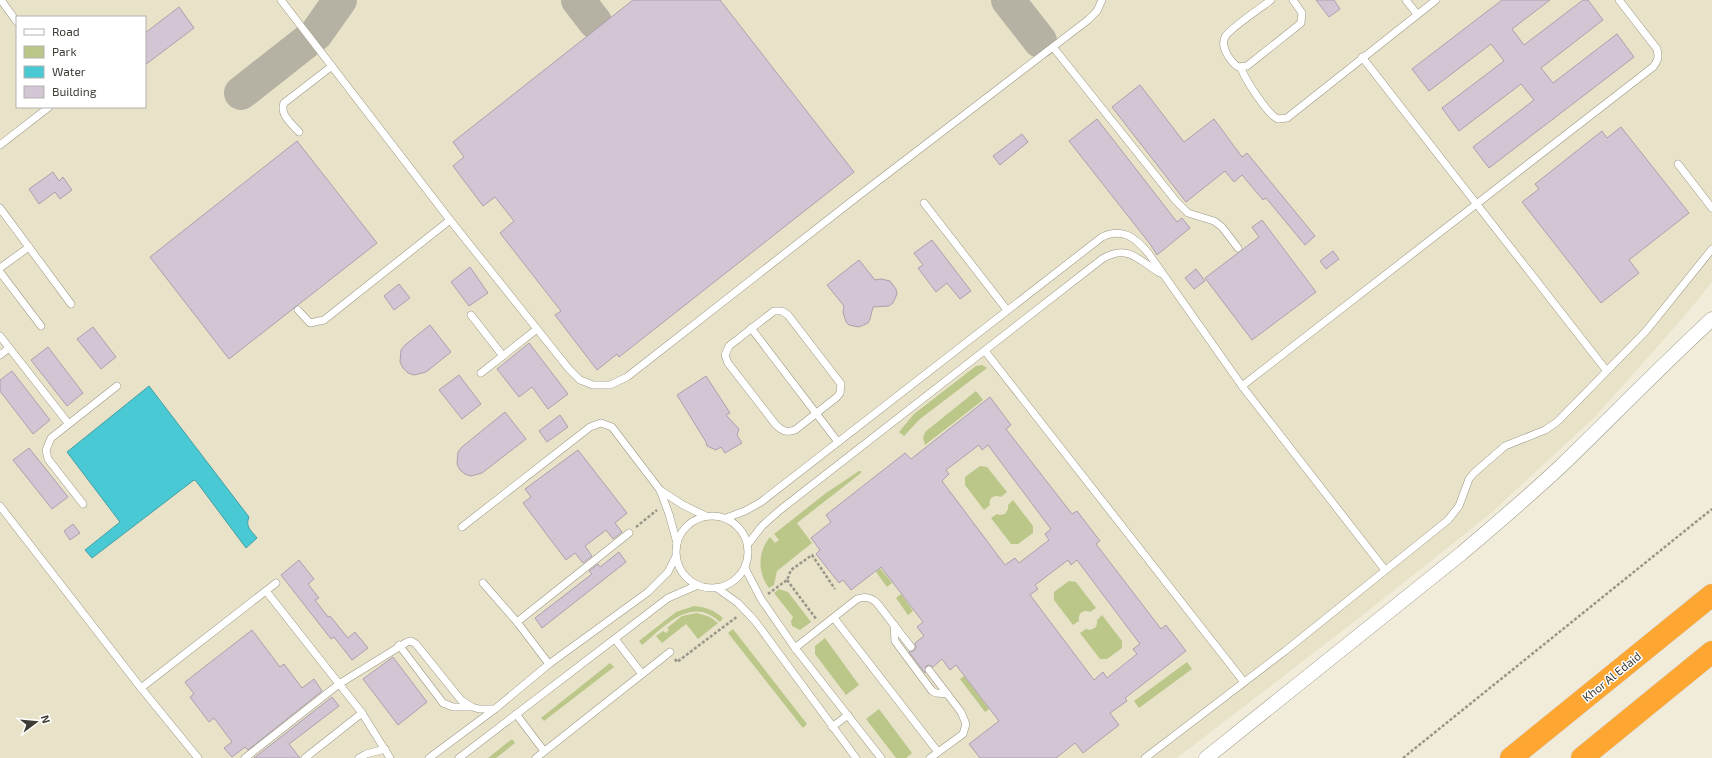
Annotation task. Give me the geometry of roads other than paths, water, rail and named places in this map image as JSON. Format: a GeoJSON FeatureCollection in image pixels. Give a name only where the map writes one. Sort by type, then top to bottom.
{"type":"FeatureCollection","features":[{"type":"Feature","properties":{"kind":"highway","name":"Khor Al Edaid"},"geometry":{"type":"LineString","coordinates":[[1512,758],[1712,595]]}},
{"type":"Feature","properties":{"kind":"highway"},"geometry":{"type":"LineString","coordinates":[[1582,758],[1712,652]]}},
{"type":"Feature","properties":{"kind":"street"},"geometry":{"type":"LineString","coordinates":[[1206,758],[1462,553],[1496,524],[1559,467],[1628,398],[1712,319]]}},
{"type":"Feature","properties":{"kind":"lane"},"geometry":{"type":"LineString","coordinates":[[1,0],[16,21]]}},
{"type":"Feature","properties":{"kind":"lane"},"geometry":{"type":"LineString","coordinates":[[281,0],[450,220],[569,369],[580,380],[592,385],[602,386],[620,382],[643,366],[738,289],[1088,20],[1097,11],[1102,0]]}},
{"type":"Feature","properties":{"kind":"lane"},"geometry":{"type":"LineString","coordinates":[[1271,0],[1229,32],[1223,43],[1225,51],[1235,65],[1241,68],[1245,78],[1271,115],[1282,120],[1436,0]]}},
{"type":"Feature","properties":{"kind":"lane"},"geometry":{"type":"LineString","coordinates":[[1241,68],[1247,66],[1301,23],[1302,13],[1293,0]]}},
{"type":"Feature","properties":{"kind":"lane"},"geometry":{"type":"LineString","coordinates":[[1406,0],[1417,14]]}},
{"type":"Feature","properties":{"kind":"lane"},"geometry":{"type":"LineString","coordinates":[[1242,386],[1649,71],[1657,62],[1659,56],[1657,49],[1619,0]]}},
{"type":"Feature","properties":{"kind":"lane"},"geometry":{"type":"LineString","coordinates":[[1053,47],[1176,201],[1188,213],[1214,221],[1222,228],[1238,248]]}},
{"type":"Feature","properties":{"kind":"lane"},"geometry":{"type":"LineString","coordinates":[[1362,57],[1606,370]]}},
{"type":"Feature","properties":{"kind":"lane"},"geometry":{"type":"LineString","coordinates":[[299,132],[284,114],[282,110],[284,103],[332,66]]}},
{"type":"Feature","properties":{"kind":"lane"},"geometry":{"type":"LineString","coordinates":[[0,145],[48,108]]}},
{"type":"Feature","properties":{"kind":"lane"},"geometry":{"type":"LineString","coordinates":[[1678,164],[1712,208]]}},
{"type":"Feature","properties":{"kind":"lane"},"geometry":{"type":"LineString","coordinates":[[924,202],[1007,310]]}},
{"type":"Feature","properties":{"kind":"lane"},"geometry":{"type":"LineString","coordinates":[[0,208],[72,304]]}},
{"type":"Feature","properties":{"kind":"lane"},"geometry":{"type":"LineString","coordinates":[[298,310],[310,322],[324,320],[450,220]]}},
{"type":"Feature","properties":{"kind":"lane"},"geometry":{"type":"LineString","coordinates":[[726,518],[761,502],[1102,237],[1118,232],[1137,241],[1149,254],[1242,386],[1385,570]]}},
{"type":"Feature","properties":{"kind":"lane"},"geometry":{"type":"LineString","coordinates":[[0,268],[29,247]]}},
{"type":"Feature","properties":{"kind":"lane"},"geometry":{"type":"LineString","coordinates":[[1146,758],[1385,570],[1453,514],[1459,506],[1469,479],[1505,446],[1551,426],[1646,331],[1712,249]]}},
{"type":"Feature","properties":{"kind":"lane"},"geometry":{"type":"LineString","coordinates":[[748,544],[762,526],[780,510],[1108,256],[1119,253],[1131,254],[1162,274]]}},
{"type":"Feature","properties":{"kind":"lane"},"geometry":{"type":"LineString","coordinates":[[0,272],[41,326]]}},
{"type":"Feature","properties":{"kind":"lane"},"geometry":{"type":"LineString","coordinates":[[778,310],[785,312],[839,379],[841,384],[840,393],[816,413],[795,430],[788,432],[783,431],[776,425],[728,364],[726,355],[729,346],[771,312],[778,310]]}},
{"type":"Feature","properties":{"kind":"lane"},"geometry":{"type":"LineString","coordinates":[[471,315],[503,356]]}},
{"type":"Feature","properties":{"kind":"lane"},"geometry":{"type":"LineString","coordinates":[[751,328],[838,442]]}},
{"type":"Feature","properties":{"kind":"lane"},"geometry":{"type":"LineString","coordinates":[[481,373],[537,329]]}},
{"type":"Feature","properties":{"kind":"lane"},"geometry":{"type":"LineString","coordinates":[[0,336],[68,423]]}},
{"type":"Feature","properties":{"kind":"lane"},"geometry":{"type":"LineString","coordinates":[[0,355],[9,348]]}},
{"type":"Feature","properties":{"kind":"lane"},"geometry":{"type":"LineString","coordinates":[[985,351],[1244,682]]}},
{"type":"Feature","properties":{"kind":"lane"},"geometry":{"type":"LineString","coordinates":[[83,504],[48,459],[47,454],[49,441],[68,423],[117,386]]}},
{"type":"Feature","properties":{"kind":"lane"},"geometry":{"type":"LineString","coordinates":[[462,527],[595,424],[607,424],[612,427],[660,490],[666,504],[677,543]]}},
{"type":"Feature","properties":{"kind":"lane"},"geometry":{"type":"LineString","coordinates":[[660,490],[683,506],[706,516]]}},
{"type":"Feature","properties":{"kind":"lane"},"geometry":{"type":"LineString","coordinates":[[0,506],[141,688],[198,758]]}},
{"type":"Feature","properties":{"kind":"lane"},"geometry":{"type":"LineString","coordinates":[[429,758],[495,709],[549,664],[648,592],[668,572],[676,556],[679,537],[687,526],[693,521],[713,515],[726,518],[742,531],[748,544],[749,552],[745,568],[736,579],[717,588],[698,585],[686,576],[681,570],[676,556]]}},
{"type":"Feature","properties":{"kind":"lane"},"geometry":{"type":"LineString","coordinates":[[517,622],[628,533]]}},
{"type":"Feature","properties":{"kind":"lane"},"geometry":{"type":"LineString","coordinates":[[745,568],[761,600],[795,648],[881,758]]}},
{"type":"Feature","properties":{"kind":"lane"},"geometry":{"type":"LineString","coordinates":[[141,688],[276,582]]}},
{"type":"Feature","properties":{"kind":"lane"},"geometry":{"type":"LineString","coordinates":[[483,583],[517,622],[549,664]]}},
{"type":"Feature","properties":{"kind":"lane"},"geometry":{"type":"LineString","coordinates":[[459,758],[668,598],[698,585]]}},
{"type":"Feature","properties":{"kind":"lane"},"geometry":{"type":"LineString","coordinates":[[717,588],[738,603],[755,621],[856,758]]}},
{"type":"Feature","properties":{"kind":"lane"},"geometry":{"type":"LineString","coordinates":[[266,591],[362,713],[390,758]]}},
{"type":"Feature","properties":{"kind":"lane"},"geometry":{"type":"LineString","coordinates":[[795,648],[857,599],[866,597],[874,600],[910,647]]}},
{"type":"Feature","properties":{"kind":"lane"},"geometry":{"type":"LineString","coordinates":[[834,618],[938,752]]}},
{"type":"Feature","properties":{"kind":"lane"},"geometry":{"type":"LineString","coordinates":[[894,625],[895,641],[932,691],[947,694]]}},
{"type":"Feature","properties":{"kind":"lane"},"geometry":{"type":"LineString","coordinates":[[615,639],[642,674]]}},
{"type":"Feature","properties":{"kind":"lane"},"geometry":{"type":"LineString","coordinates":[[245,758],[339,684],[399,646],[411,641],[416,644],[461,700],[472,707]]}},
{"type":"Feature","properties":{"kind":"lane"},"geometry":{"type":"LineString","coordinates":[[399,646],[443,703],[453,707],[472,707],[487,710],[495,709]]}},
{"type":"Feature","properties":{"kind":"lane"},"geometry":{"type":"LineString","coordinates":[[536,758],[670,652]]}},
{"type":"Feature","properties":{"kind":"lane"},"geometry":{"type":"LineString","coordinates":[[929,670],[964,716],[966,727],[963,734],[930,758]]}},
{"type":"Feature","properties":{"kind":"lane"},"geometry":{"type":"LineString","coordinates":[[305,758],[362,713]]}},
{"type":"Feature","properties":{"kind":"lane"},"geometry":{"type":"LineString","coordinates":[[516,714],[544,751]]}},
{"type":"Feature","properties":{"kind":"lane"},"geometry":{"type":"LineString","coordinates":[[832,727],[848,715]]}},
{"type":"Feature","properties":{"kind":"lane"},"geometry":{"type":"LineString","coordinates":[[359,758],[366,754],[385,749]]}},
{"type":"Feature","properties":{"kind":"water"},"geometry":{"type":"Polygon","coordinates":[[[149,386],[249,517],[248,526],[257,538],[246,548],[194,480],[92,558],[85,550],[120,522],[67,452],[149,386]]]}}]}
